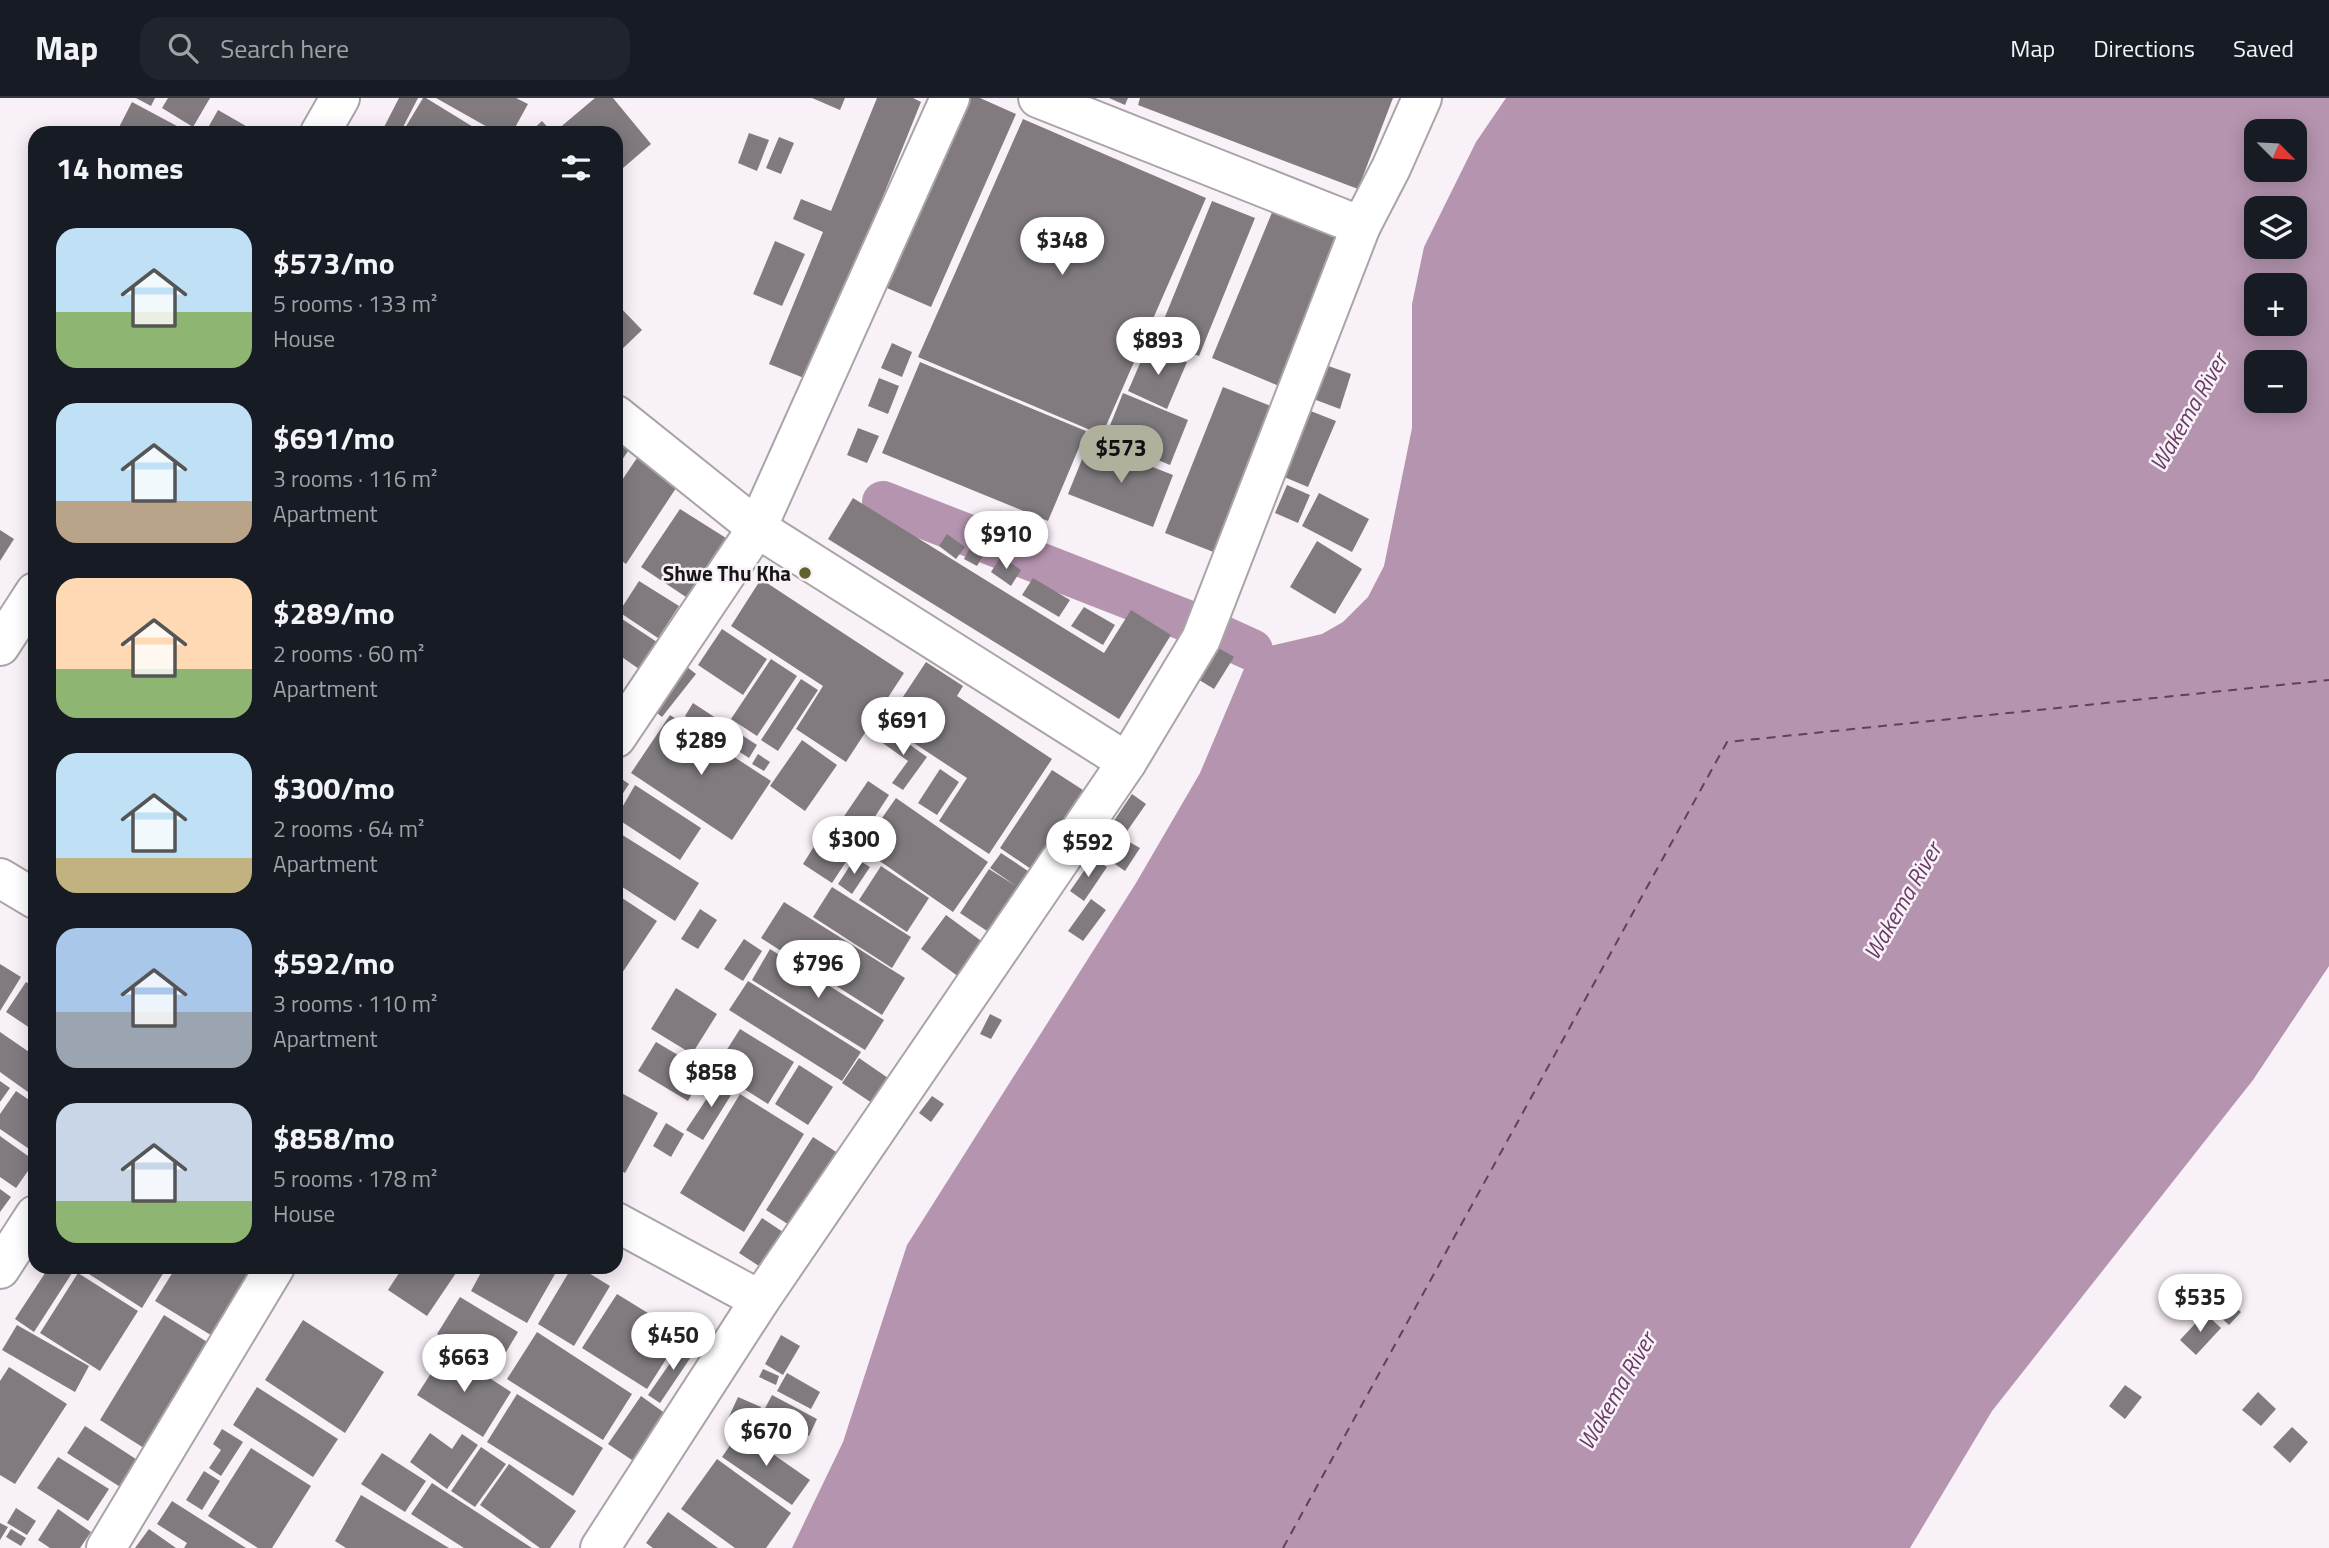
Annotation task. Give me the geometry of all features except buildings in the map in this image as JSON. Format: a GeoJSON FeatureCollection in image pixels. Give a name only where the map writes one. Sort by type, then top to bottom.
{"type":"FeatureCollection","features":[{"type":"Feature","properties":{"kind":"street"},"geometry":{"type":"LineString","coordinates":[[324,126],[340,98]]}},
{"type":"Feature","properties":{"kind":"street"},"geometry":{"type":"LineString","coordinates":[[623,728],[757,528],[950,98]]}},
{"type":"Feature","properties":{"kind":"street"},"geometry":{"type":"LineString","coordinates":[[1038,98],[1361,226]]}},
{"type":"Feature","properties":{"kind":"street"},"geometry":{"type":"LineString","coordinates":[[600,1548],[760,1300],[1127,762],[1201,639],[1361,226],[1391,168],[1422,98]]}},
{"type":"Feature","properties":{"kind":"street"},"geometry":{"type":"LineString","coordinates":[[623,421],[757,528],[1127,762]]}},
{"type":"Feature","properties":{"kind":"street"},"geometry":{"type":"LineString","coordinates":[[0,646],[28,604]]}},
{"type":"Feature","properties":{"kind":"street"},"geometry":{"type":"LineString","coordinates":[[0,878],[28,894]]}},
{"type":"Feature","properties":{"kind":"street"},"geometry":{"type":"LineString","coordinates":[[0,1269],[28,1226]]}},
{"type":"Feature","properties":{"kind":"street"},"geometry":{"type":"LineString","coordinates":[[623,1226],[760,1300]]}},
{"type":"Feature","properties":{"kind":"street"},"geometry":{"type":"LineString","coordinates":[[106,1548],[271,1274]]}},
{"type":"Feature","properties":{"kind":"water","name":"Wakema River"},"geometry":{"type":"Polygon","coordinates":[[[1506,98],[2329,98],[2329,966],[2253,1080],[1992,1411],[1910,1548],[792,1548],[843,1442],[907,1245],[1136,883],[1200,773],[1252,650],[1322,634],[1343,622],[1368,597],[1384,566],[1412,428],[1412,304],[1424,247],[1476,142],[1506,98]]]}},
{"type":"Feature","properties":{"kind":"waterway"},"geometry":{"type":"LineString","coordinates":[[883,502],[1190,622]]}},
{"type":"Feature","properties":{"kind":"waterway"},"geometry":{"type":"LineString","coordinates":[[1217,634],[1252,650]]}},
{"type":"Feature","properties":{"kind":"ferry route"},"geometry":{"type":"LineString","coordinates":[[1283,1548],[1727,742],[2329,680]]}},
{"type":"Feature","properties":{"kind":"place","name":"Shwe Thu Kha"},"geometry":{"type":"Point","coordinates":[805,573]}}]}
